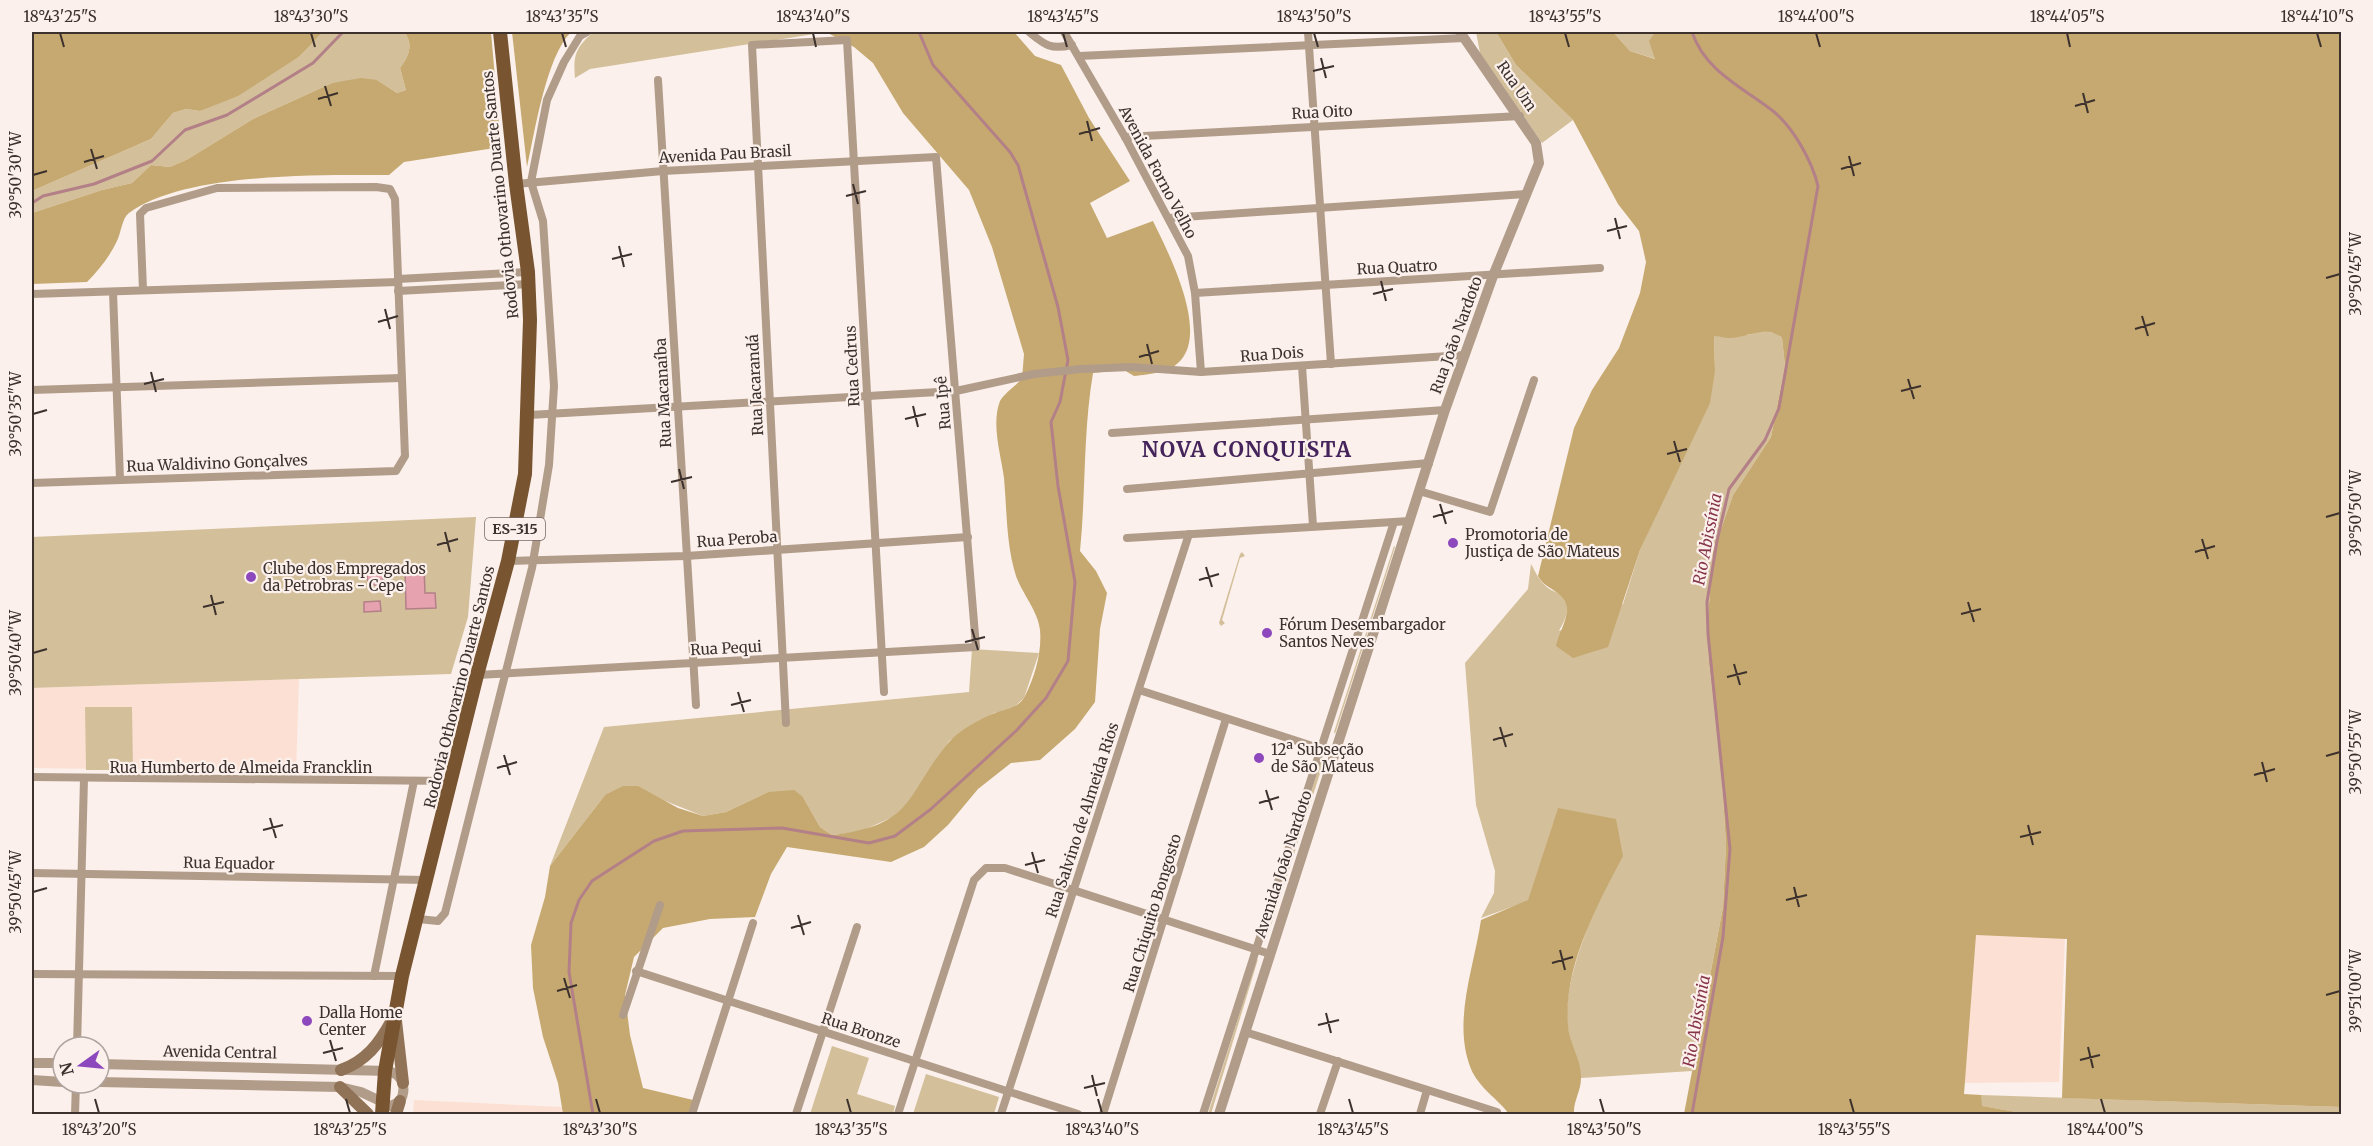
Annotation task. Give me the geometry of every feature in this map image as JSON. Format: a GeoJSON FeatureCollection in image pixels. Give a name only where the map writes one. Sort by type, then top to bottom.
{"type":"FeatureCollection","features":[{"type":"Feature","properties":{"kind":"main road","name":"Rodovia Othovarino Duarte Santos"},"geometry":{"type":"LineString","coordinates":[[382,1109],[385,1071],[402,976],[477,675],[508,561],[525,474],[529,415],[528,278],[500,32]]}},
{"type":"Feature","properties":{"kind":"main road"},"geometry":{"type":"LineString","coordinates":[[340,1070],[362,1060],[376,1047],[395,1014]]}},
{"type":"Feature","properties":{"kind":"main road"},"geometry":{"type":"LineString","coordinates":[[395,1014],[403,1083]]}},
{"type":"Feature","properties":{"kind":"main road"},"geometry":{"type":"LineString","coordinates":[[340,1087],[368,1114]]}},
{"type":"Feature","properties":{"kind":"main road"},"geometry":{"type":"LineString","coordinates":[[396,1114],[400,1101]]}},
{"type":"Feature","properties":{"kind":"street"},"geometry":{"type":"LineString","coordinates":[[418,919],[438,921],[445,913],[533,560],[549,465],[554,386],[543,221],[531,182],[548,100],[564,62],[580,36],[587,32]]}},
{"type":"Feature","properties":{"kind":"street"},"geometry":{"type":"LineString","coordinates":[[1029,32],[1042,42],[1056,48],[1072,45]]}},
{"type":"Feature","properties":{"kind":"street","name":"Avenida Forno Velho"},"geometry":{"type":"LineString","coordinates":[[1064,32],[1125,137],[1188,256],[1195,293],[1201,372]]}},
{"type":"Feature","properties":{"kind":"street"},"geometry":{"type":"LineString","coordinates":[[1308,32],[1330,364]]}},
{"type":"Feature","properties":{"kind":"street"},"geometry":{"type":"LineString","coordinates":[[1079,56],[1309,46],[1462,35]]}},
{"type":"Feature","properties":{"kind":"street","name":"Rua Um"},"geometry":{"type":"LineString","coordinates":[[1462,35],[1520,116],[1536,143],[1539,163]]}},
{"type":"Feature","properties":{"kind":"street","name":"Rua Cedrus"},"geometry":{"type":"LineString","coordinates":[[752,45],[847,40],[884,692]]}},
{"type":"Feature","properties":{"kind":"street","name":"Rua Jacarandá"},"geometry":{"type":"LineString","coordinates":[[752,45],[786,723]]}},
{"type":"Feature","properties":{"kind":"street","name":"Rua Macanaíba"},"geometry":{"type":"LineString","coordinates":[[658,80],[696,705]]}},
{"type":"Feature","properties":{"kind":"street","name":"Rua Oito"},"geometry":{"type":"LineString","coordinates":[[1125,137],[1520,116]]}},
{"type":"Feature","properties":{"kind":"street","name":"Avenida Pau Brasil"},"geometry":{"type":"LineString","coordinates":[[516,184],[663,171],[936,157]]}},
{"type":"Feature","properties":{"kind":"street","name":"Rua Ipê"},"geometry":{"type":"LineString","coordinates":[[936,157],[976,647]]}},
{"type":"Feature","properties":{"kind":"street","name":"Rua João Nardoto"},"geometry":{"type":"LineString","coordinates":[[1410,521],[1464,356],[1493,276],[1539,163]]}},
{"type":"Feature","properties":{"kind":"street"},"geometry":{"type":"LineString","coordinates":[[32,390],[401,378],[395,199],[390,189],[376,187],[217,188],[146,208],[140,214],[142,290]]}},
{"type":"Feature","properties":{"kind":"street"},"geometry":{"type":"LineString","coordinates":[[1169,218],[1320,206],[1527,194]]}},
{"type":"Feature","properties":{"kind":"street","name":"Rua Quatro"},"geometry":{"type":"LineString","coordinates":[[1195,293],[1600,268]]}},
{"type":"Feature","properties":{"kind":"street"},"geometry":{"type":"LineString","coordinates":[[32,294],[398,284],[528,278]]}},
{"type":"Feature","properties":{"kind":"street"},"geometry":{"type":"LineString","coordinates":[[113,292],[120,479]]}},
{"type":"Feature","properties":{"kind":"street","name":"Rua Dois"},"geometry":{"type":"LineString","coordinates":[[956,391],[1034,374],[1082,369],[1131,367],[1201,372],[1464,356]]}},
{"type":"Feature","properties":{"kind":"street"},"geometry":{"type":"LineString","coordinates":[[1302,366],[1313,526]]}},
{"type":"Feature","properties":{"kind":"street","name":"Rua Waldivino Gonçalves"},"geometry":{"type":"LineString","coordinates":[[32,483],[396,471],[405,456],[401,378]]}},
{"type":"Feature","properties":{"kind":"street"},"geometry":{"type":"LineString","coordinates":[[1419,491],[1490,512],[1534,380]]}},
{"type":"Feature","properties":{"kind":"street"},"geometry":{"type":"LineString","coordinates":[[529,415],[956,391]]}},
{"type":"Feature","properties":{"kind":"street"},"geometry":{"type":"LineString","coordinates":[[1112,433],[1446,410]]}},
{"type":"Feature","properties":{"kind":"street"},"geometry":{"type":"LineString","coordinates":[[1127,489],[1429,463]]}},
{"type":"Feature","properties":{"kind":"street"},"geometry":{"type":"LineString","coordinates":[[1127,538],[1410,521]]}},
{"type":"Feature","properties":{"kind":"street","name":"Avenida João Nardoto"},"geometry":{"type":"LineString","coordinates":[[1219,1114],[1410,521]]}},
{"type":"Feature","properties":{"kind":"street","name":"Avenida João Nardoto"},"geometry":{"type":"LineString","coordinates":[[1203,1114],[1394,522]]}},
{"type":"Feature","properties":{"kind":"street","name":"Rua Salvino de Almeida Rios"},"geometry":{"type":"LineString","coordinates":[[1001,1114],[1189,534]]}},
{"type":"Feature","properties":{"kind":"street","name":"Rua Peroba"},"geometry":{"type":"LineString","coordinates":[[508,561],[686,556],[968,537]]}},
{"type":"Feature","properties":{"kind":"street","name":"Rua Pequi"},"geometry":{"type":"LineString","coordinates":[[477,675],[976,647]]}},
{"type":"Feature","properties":{"kind":"street"},"geometry":{"type":"LineString","coordinates":[[1139,690],[1334,753]]}},
{"type":"Feature","properties":{"kind":"street","name":"Rua Chiquito Bongosto"},"geometry":{"type":"LineString","coordinates":[[1103,1114],[1226,719]]}},
{"type":"Feature","properties":{"kind":"street","name":"Rua Humberto de Almeida Francklin"},"geometry":{"type":"LineString","coordinates":[[32,777],[451,781]]}},
{"type":"Feature","properties":{"kind":"street"},"geometry":{"type":"LineString","coordinates":[[78,1035],[84,779]]}},
{"type":"Feature","properties":{"kind":"street"},"geometry":{"type":"LineString","coordinates":[[374,976],[414,781]]}},
{"type":"Feature","properties":{"kind":"street"},"geometry":{"type":"LineString","coordinates":[[898,1114],[974,880],[986,868],[1005,868],[1270,954]]}},
{"type":"Feature","properties":{"kind":"street","name":"Rua Equador"},"geometry":{"type":"LineString","coordinates":[[32,873],[427,880]]}},
{"type":"Feature","properties":{"kind":"street"},"geometry":{"type":"LineString","coordinates":[[623,1015],[660,905]]}},
{"type":"Feature","properties":{"kind":"street"},"geometry":{"type":"LineString","coordinates":[[692,1114],[753,923]]}},
{"type":"Feature","properties":{"kind":"street"},"geometry":{"type":"LineString","coordinates":[[796,1114],[857,927]]}},
{"type":"Feature","properties":{"kind":"street","name":"Rua Bronze"},"geometry":{"type":"LineString","coordinates":[[636,971],[1078,1114]]}},
{"type":"Feature","properties":{"kind":"street"},"geometry":{"type":"LineString","coordinates":[[32,974],[402,976]]}},
{"type":"Feature","properties":{"kind":"street"},"geometry":{"type":"LineString","coordinates":[[1245,1032],[1497,1112]]}},
{"type":"Feature","properties":{"kind":"street"},"geometry":{"type":"LineString","coordinates":[[1320,1114],[1338,1061]]}},
{"type":"Feature","properties":{"kind":"street"},"geometry":{"type":"LineString","coordinates":[[32,1063],[51,1064]]}},
{"type":"Feature","properties":{"kind":"street","name":"Avenida Central"},"geometry":{"type":"LineString","coordinates":[[111,1064],[385,1071]]}},
{"type":"Feature","properties":{"kind":"street"},"geometry":{"type":"LineString","coordinates":[[111,1082],[340,1087],[361,1092],[382,1109],[400,1101],[403,1094],[403,1083],[397,1074],[385,1071]]}},
{"type":"Feature","properties":{"kind":"street"},"geometry":{"type":"LineString","coordinates":[[32,1080],[51,1081]]}},
{"type":"Feature","properties":{"kind":"street"},"geometry":{"type":"LineString","coordinates":[[1420,1114],[1427,1090]]}},
{"type":"Feature","properties":{"kind":"street"},"geometry":{"type":"LineString","coordinates":[[75,1114],[76,1095]]}},
{"type":"Feature","properties":{"kind":"shaded area"},"geometry":{"type":"Polygon","coordinates":[[[32,32],[323,32],[300,56],[238,96],[200,111],[186,109],[173,113],[151,139],[32,191],[32,32]]]}},
{"type":"Feature","properties":{"kind":"shaded area"},"geometry":{"type":"Polygon","coordinates":[[[323,32],[404,32],[410,46],[400,68],[406,90],[397,93],[377,80],[332,83],[253,119],[188,159],[170,167],[151,165],[132,183],[102,190],[32,213],[32,191],[151,139],[173,113],[186,109],[200,111],[300,56],[323,32]]]}},
{"type":"Feature","properties":{"kind":"shaded area"},"geometry":{"type":"Polygon","coordinates":[[[404,32],[491,32],[501,147],[404,162],[389,175],[292,176],[218,183],[183,190],[153,200],[129,213],[111,252],[87,282],[32,284],[32,213],[102,190],[132,183],[151,165],[170,167],[188,159],[253,119],[332,83],[361,78],[377,80],[397,93],[406,90],[400,68],[410,46],[404,32]]]}},
{"type":"Feature","properties":{"kind":"shaded area"},"geometry":{"type":"Polygon","coordinates":[[[512,32],[571,32],[562,44],[548,76],[527,167],[512,32]]]}},
{"type":"Feature","properties":{"kind":"shaded area"},"geometry":{"type":"Polygon","coordinates":[[[593,32],[827,32],[590,69],[575,78],[575,57],[593,32]]]}},
{"type":"Feature","properties":{"kind":"shaded area"},"geometry":{"type":"Polygon","coordinates":[[[826,32],[1014,32],[1035,56],[1061,65],[1089,118],[1130,181],[1090,203],[1107,238],[1153,221],[1183,290],[1190,330],[1188,346],[1181,360],[1171,368],[1159,372],[1134,376],[1124,370],[1093,373],[1080,551],[1096,571],[1107,593],[1100,629],[1095,702],[1075,729],[1040,760],[1011,763],[978,789],[948,825],[924,847],[891,862],[787,847],[771,874],[755,917],[710,919],[663,928],[634,957],[625,995],[630,1035],[643,1088],[693,1100],[689,1114],[563,1114],[558,1083],[543,1037],[533,988],[531,945],[545,897],[550,866],[605,795],[623,786],[638,786],[678,808],[703,816],[726,812],[768,792],[794,790],[803,797],[820,827],[832,835],[879,824],[905,805],[934,761],[958,734],[984,718],[1012,708],[1022,700],[1029,688],[1037,664],[1040,647],[1039,623],[1019,583],[1013,564],[996,420],[1000,401],[1022,379],[1024,354],[992,247],[969,190],[903,113],[873,63],[854,47],[826,32]]]}},
{"type":"Feature","properties":{"kind":"shaded area"},"geometry":{"type":"Polygon","coordinates":[[[1476,32],[1496,32],[1516,65],[1573,120],[1542,143],[1480,53],[1476,32]]]}},
{"type":"Feature","properties":{"kind":"shaded area"},"geometry":{"type":"Polygon","coordinates":[[[1496,32],[1613,32],[1630,51],[1655,59],[1649,41],[1655,32],[2341,32],[2341,1107],[2062,1098],[2067,939],[1976,935],[1964,1094],[1981,1095],[1982,1106],[2028,1114],[1684,1114],[1723,907],[1726,845],[1721,762],[1709,663],[1708,618],[1713,552],[1733,495],[1771,437],[1785,366],[1782,338],[1770,332],[1727,338],[1714,336],[1715,371],[1710,403],[1640,550],[1608,647],[1573,658],[1556,646],[1567,613],[1565,601],[1538,576],[1574,428],[1592,390],[1619,348],[1640,293],[1646,262],[1639,231],[1618,204],[1573,120],[1516,65],[1496,32]]]}},
{"type":"Feature","properties":{"kind":"shaded area"},"geometry":{"type":"Polygon","coordinates":[[[1613,32],[1655,32],[1650,41],[1656,59],[1630,51],[1613,32]]]}},
{"type":"Feature","properties":{"kind":"shaded area"},"geometry":{"type":"Polygon","coordinates":[[[1760,331],[1776,333],[1782,338],[1785,366],[1771,437],[1733,495],[1713,552],[1708,618],[1709,663],[1721,762],[1726,845],[1723,907],[1692,1071],[1581,1078],[1568,1028],[1568,998],[1575,966],[1596,906],[1558,809],[1528,901],[1481,918],[1494,893],[1495,871],[1476,805],[1465,663],[1528,589],[1531,564],[1543,583],[1561,595],[1566,604],[1566,613],[1559,631],[1623,604],[1640,550],[1687,448],[1715,371],[1714,335],[1748,335],[1760,331]]]}},
{"type":"Feature","properties":{"kind":"shaded area","name":"Clube dos Empregados da Petrobras - Cepe"},"geometry":{"type":"Polygon","coordinates":[[[476,517],[468,617],[451,674],[32,688],[32,537],[476,517]]]}},
{"type":"Feature","properties":{"kind":"shaded area"},"geometry":{"type":"Polygon","coordinates":[[[1395,547],[1335,734],[1334,732],[1395,547]]]}},
{"type":"Feature","properties":{"kind":"shaded area"},"geometry":{"type":"Polygon","coordinates":[[[1242,552],[1245,556],[1240,558],[1222,620],[1225,623],[1221,626],[1219,623],[1240,554],[1242,552]]]}},
{"type":"Feature","properties":{"kind":"shaded area"},"geometry":{"type":"Polygon","coordinates":[[[424,567],[425,593],[435,593],[436,608],[406,609],[405,568],[424,567]]]}},
{"type":"Feature","properties":{"kind":"shaded area"},"geometry":{"type":"Polygon","coordinates":[[[375,569],[383,577],[375,585],[367,577],[375,569]]]}},
{"type":"Feature","properties":{"kind":"shaded area"},"geometry":{"type":"Polygon","coordinates":[[[380,601],[381,611],[364,612],[364,602],[380,601]]]}},
{"type":"Feature","properties":{"kind":"shaded area"},"geometry":{"type":"Polygon","coordinates":[[[972,649],[1039,653],[1024,698],[1013,708],[994,713],[950,740],[904,809],[893,817],[859,832],[832,835],[820,827],[803,797],[768,792],[726,812],[703,816],[658,798],[605,795],[550,866],[604,727],[969,692],[972,649]]]}},
{"type":"Feature","properties":{"kind":"shaded area"},"geometry":{"type":"Polygon","coordinates":[[[299,679],[296,772],[32,768],[32,688],[299,679]]]}},
{"type":"Feature","properties":{"kind":"shaded area"},"geometry":{"type":"Polygon","coordinates":[[[85,707],[132,707],[133,770],[86,770],[85,707]]]}},
{"type":"Feature","properties":{"kind":"shaded area"},"geometry":{"type":"Polygon","coordinates":[[[1321,760],[1324,761],[1264,947],[1321,760]]]}},
{"type":"Feature","properties":{"kind":"shaded area"},"geometry":{"type":"Polygon","coordinates":[[[1558,808],[1616,819],[1623,856],[1584,937],[1571,981],[1568,1025],[1581,1072],[1574,1114],[1509,1114],[1484,1088],[1471,1069],[1464,1033],[1466,995],[1481,920],[1528,900],[1558,808]]]}},
{"type":"Feature","properties":{"kind":"shaded area"},"geometry":{"type":"Polygon","coordinates":[[[1963,931],[2065,937],[2059,1082],[1955,1083],[1963,931]]]}},
{"type":"Feature","properties":{"kind":"shaded area"},"geometry":{"type":"Polygon","coordinates":[[[1258,959],[1211,1114],[1208,1114],[1256,961],[1258,959]]]}},
{"type":"Feature","properties":{"kind":"shaded area"},"geometry":{"type":"Polygon","coordinates":[[[832,1046],[869,1058],[857,1094],[895,1106],[893,1114],[810,1114],[832,1046]]]}},
{"type":"Feature","properties":{"kind":"shaded area"},"geometry":{"type":"Polygon","coordinates":[[[926,1074],[999,1097],[994,1114],[913,1114],[926,1074]]]}},
{"type":"Feature","properties":{"kind":"shaded area"},"geometry":{"type":"Polygon","coordinates":[[[1981,1095],[2341,1107],[2341,1114],[2028,1114],[1981,1106],[1981,1095]]]}},
{"type":"Feature","properties":{"kind":"shaded area"},"geometry":{"type":"Polygon","coordinates":[[[414,1100],[562,1107],[563,1114],[413,1114],[414,1100]]]}},
{"type":"Feature","properties":{"kind":"waterway"},"geometry":{"type":"LineString","coordinates":[[32,203],[43,196],[94,184],[152,161],[185,130],[227,115],[313,63],[343,32]]}},
{"type":"Feature","properties":{"kind":"waterway"},"geometry":{"type":"LineString","coordinates":[[593,1114],[569,972],[571,923],[579,900],[592,881],[654,841],[683,831],[782,828],[869,843],[895,836],[931,809],[1017,730],[1046,698],[1068,661],[1075,582],[1058,486],[1051,422],[1060,402],[1068,360],[1058,307],[1018,165],[1010,152],[933,65],[919,32]]}},
{"type":"Feature","properties":{"kind":"waterway","name":"Rio Abissínia"},"geometry":{"type":"LineString","coordinates":[[1692,32],[1698,46],[1715,68],[1773,111],[1788,126],[1806,156],[1818,186],[1779,408],[1765,440],[1729,489],[1717,541],[1707,602],[1708,634],[1730,849],[1723,937],[1692,1114]]}},
{"type":"Feature","properties":{"kind":"place","name":"Promotoria de Justiça de São Mateus"},"geometry":{"type":"Point","coordinates":[1453,543]}},
{"type":"Feature","properties":{"kind":"place","name":"Clube dos Empregados da Petrobras - Cepe"},"geometry":{"type":"Point","coordinates":[251,577]}},
{"type":"Feature","properties":{"kind":"place","name":"Fórum Desembargador Santos Neves"},"geometry":{"type":"Point","coordinates":[1267,633]}},
{"type":"Feature","properties":{"kind":"place","name":"12ª Subseção de São Mateus"},"geometry":{"type":"Point","coordinates":[1259,758]}},
{"type":"Feature","properties":{"kind":"place","name":"Dalla Home Center"},"geometry":{"type":"Point","coordinates":[307,1021]}},
{"type":"Feature","properties":{"kind":"district","name":"NOVA CONQUISTA"},"geometry":{"type":"Point","coordinates":[1247,449]}}]}
